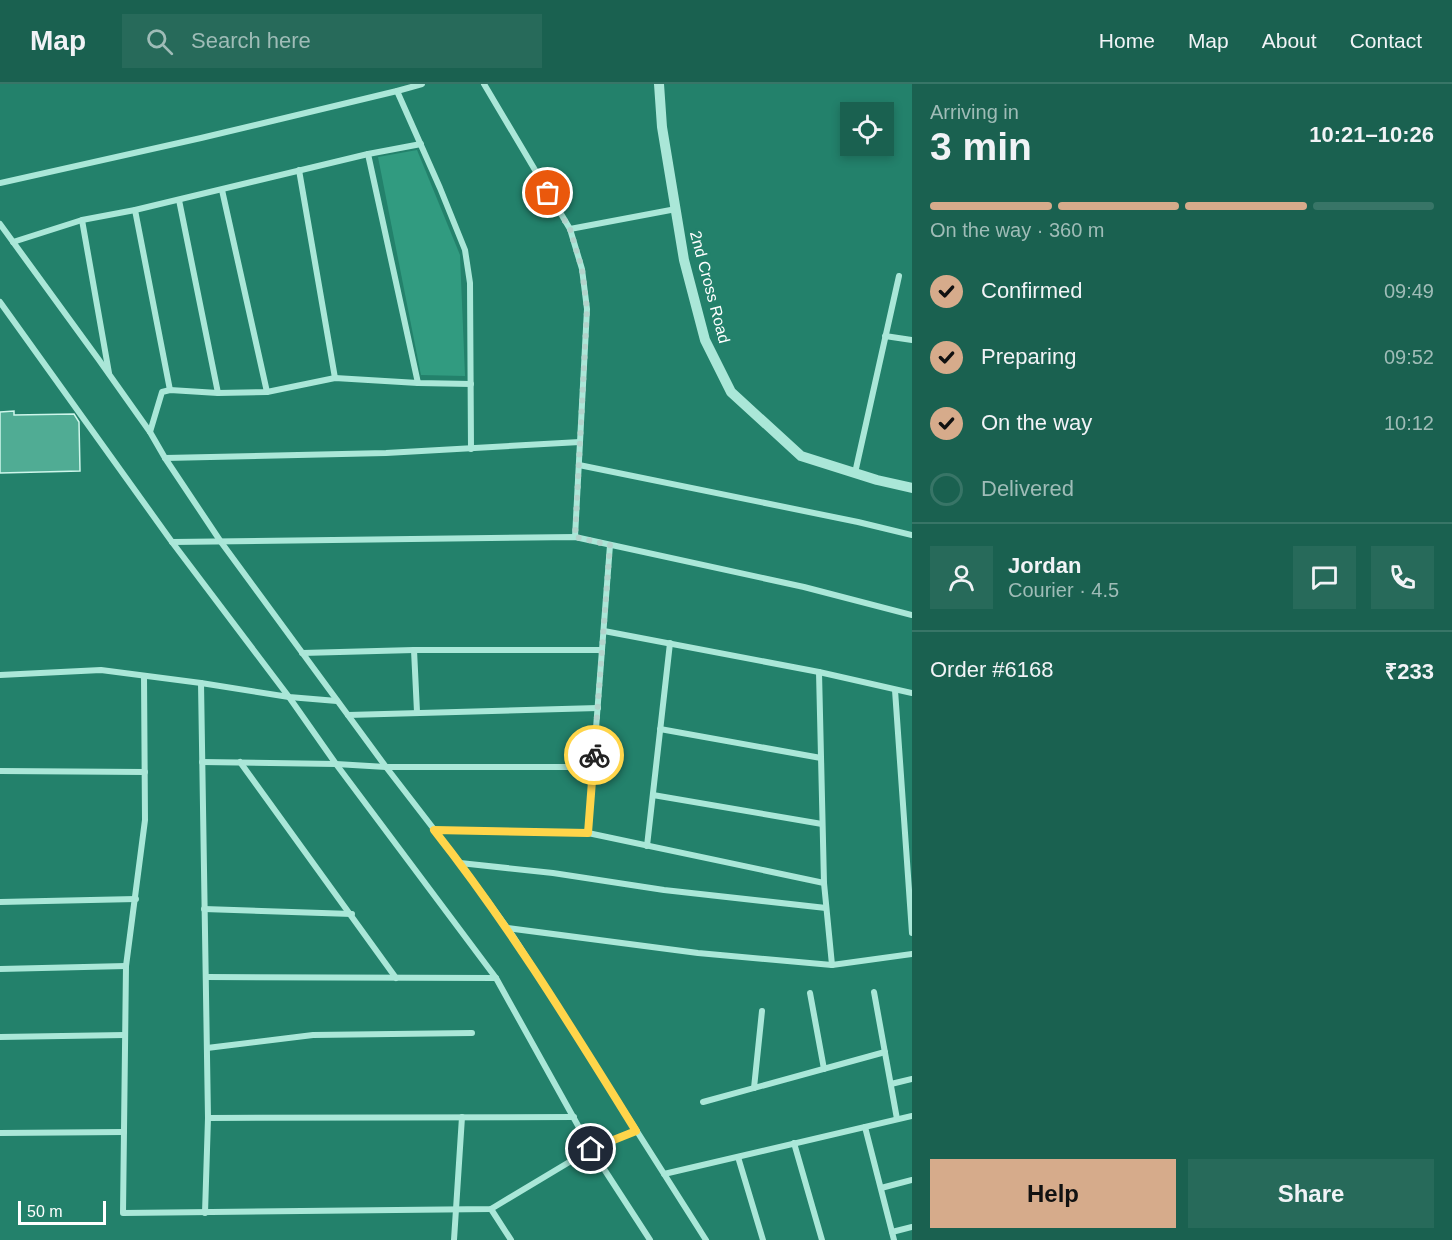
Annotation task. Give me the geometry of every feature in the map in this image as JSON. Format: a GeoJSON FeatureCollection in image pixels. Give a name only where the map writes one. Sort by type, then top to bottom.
{"type":"FeatureCollection","features":[{"type":"Feature","properties":{"kind":"street"},"geometry":{"type":"LineString","coordinates":[[0,183],[201,138],[422,84]]}},
{"type":"Feature","properties":{"kind":"street"},"geometry":{"type":"LineString","coordinates":[[484,84],[570,229],[582,269],[587,309],[575,537]]}},
{"type":"Feature","properties":{"kind":"street","name":"2nd Cross Road"},"geometry":{"type":"LineString","coordinates":[[659,84],[662,127],[684,260],[705,340],[731,392],[801,456],[912,488]]}},
{"type":"Feature","properties":{"kind":"street"},"geometry":{"type":"LineString","coordinates":[[397,91],[465,250],[470,284],[471,449]]}},
{"type":"Feature","properties":{"kind":"street"},"geometry":{"type":"LineString","coordinates":[[13,242],[82,220],[179,200],[368,154],[421,144]]}},
{"type":"Feature","properties":{"kind":"street"},"geometry":{"type":"LineString","coordinates":[[368,154],[418,383]]}},
{"type":"Feature","properties":{"kind":"street"},"geometry":{"type":"LineString","coordinates":[[299,170],[335,378]]}},
{"type":"Feature","properties":{"kind":"street"},"geometry":{"type":"LineString","coordinates":[[222,190],[267,392]]}},
{"type":"Feature","properties":{"kind":"street"},"geometry":{"type":"LineString","coordinates":[[179,200],[218,393]]}},
{"type":"Feature","properties":{"kind":"street"},"geometry":{"type":"LineString","coordinates":[[570,229],[676,209]]}},
{"type":"Feature","properties":{"kind":"street"},"geometry":{"type":"LineString","coordinates":[[135,210],[170,390]]}},
{"type":"Feature","properties":{"kind":"street"},"geometry":{"type":"LineString","coordinates":[[82,220],[109,375]]}},
{"type":"Feature","properties":{"kind":"street"},"geometry":{"type":"LineString","coordinates":[[0,224],[150,432],[221,542],[386,768],[507,928],[706,1240]]}},
{"type":"Feature","properties":{"kind":"street"},"geometry":{"type":"LineString","coordinates":[[855,473],[899,276]]}},
{"type":"Feature","properties":{"kind":"street"},"geometry":{"type":"LineString","coordinates":[[0,302],[172,542],[496,978],[591,1149],[650,1240]]}},
{"type":"Feature","properties":{"kind":"street"},"geometry":{"type":"LineString","coordinates":[[885,336],[912,340]]}},
{"type":"Feature","properties":{"kind":"street"},"geometry":{"type":"LineString","coordinates":[[150,432],[162,392],[170,390],[218,393],[267,392],[335,378],[471,384]]}},
{"type":"Feature","properties":{"kind":"street"},"geometry":{"type":"LineString","coordinates":[[165,458],[387,453],[580,442]]}},
{"type":"Feature","properties":{"kind":"street"},"geometry":{"type":"LineString","coordinates":[[579,465],[912,535]]}},
{"type":"Feature","properties":{"kind":"street"},"geometry":{"type":"LineString","coordinates":[[172,542],[575,537],[804,587],[912,615]]}},
{"type":"Feature","properties":{"kind":"street"},"geometry":{"type":"LineString","coordinates":[[588,833],[610,545]]}},
{"type":"Feature","properties":{"kind":"street"},"geometry":{"type":"LineString","coordinates":[[604,631],[819,672],[912,693]]}},
{"type":"Feature","properties":{"kind":"street"},"geometry":{"type":"LineString","coordinates":[[647,846],[670,643]]}},
{"type":"Feature","properties":{"kind":"street"},"geometry":{"type":"LineString","coordinates":[[302,653],[414,650],[602,650]]}},
{"type":"Feature","properties":{"kind":"street"},"geometry":{"type":"LineString","coordinates":[[414,650],[417,712]]}},
{"type":"Feature","properties":{"kind":"street"},"geometry":{"type":"LineString","coordinates":[[0,675],[101,670],[288,697],[337,700]]}},
{"type":"Feature","properties":{"kind":"street"},"geometry":{"type":"LineString","coordinates":[[819,672],[824,883],[832,965]]}},
{"type":"Feature","properties":{"kind":"street"},"geometry":{"type":"LineString","coordinates":[[144,676],[146,820],[126,966],[123,1213],[491,1209],[591,1149],[636,1131]]}},
{"type":"Feature","properties":{"kind":"street"},"geometry":{"type":"LineString","coordinates":[[201,683],[208,1118],[206,1213]]}},
{"type":"Feature","properties":{"kind":"street"},"geometry":{"type":"LineString","coordinates":[[895,690],[912,933]]}},
{"type":"Feature","properties":{"kind":"street"},"geometry":{"type":"LineString","coordinates":[[348,715],[598,708]]}},
{"type":"Feature","properties":{"kind":"street"},"geometry":{"type":"LineString","coordinates":[[660,729],[821,758]]}},
{"type":"Feature","properties":{"kind":"street"},"geometry":{"type":"LineString","coordinates":[[202,762],[336,764],[386,768],[593,767]]}},
{"type":"Feature","properties":{"kind":"street"},"geometry":{"type":"LineString","coordinates":[[240,762],[352,914],[396,978]]}},
{"type":"Feature","properties":{"kind":"street"},"geometry":{"type":"LineString","coordinates":[[0,771],[145,772]]}},
{"type":"Feature","properties":{"kind":"street"},"geometry":{"type":"LineString","coordinates":[[652,795],[822,824]]}},
{"type":"Feature","properties":{"kind":"street"},"geometry":{"type":"LineString","coordinates":[[434,830],[588,833],[824,883]]}},
{"type":"Feature","properties":{"kind":"street"},"geometry":{"type":"LineString","coordinates":[[460,863],[553,873],[664,890],[826,908]]}},
{"type":"Feature","properties":{"kind":"street"},"geometry":{"type":"LineString","coordinates":[[0,902],[136,899]]}},
{"type":"Feature","properties":{"kind":"street"},"geometry":{"type":"LineString","coordinates":[[204,909],[352,914]]}},
{"type":"Feature","properties":{"kind":"street"},"geometry":{"type":"LineString","coordinates":[[507,928],[698,953],[832,965],[912,954]]}},
{"type":"Feature","properties":{"kind":"street"},"geometry":{"type":"LineString","coordinates":[[0,969],[126,966]]}},
{"type":"Feature","properties":{"kind":"street"},"geometry":{"type":"LineString","coordinates":[[206,977],[496,978]]}},
{"type":"Feature","properties":{"kind":"street"},"geometry":{"type":"LineString","coordinates":[[874,992],[897,1119]]}},
{"type":"Feature","properties":{"kind":"street"},"geometry":{"type":"LineString","coordinates":[[810,993],[824,1069]]}},
{"type":"Feature","properties":{"kind":"street"},"geometry":{"type":"LineString","coordinates":[[754,1088],[762,1011]]}},
{"type":"Feature","properties":{"kind":"street"},"geometry":{"type":"LineString","coordinates":[[207,1048],[313,1035],[472,1033]]}},
{"type":"Feature","properties":{"kind":"street"},"geometry":{"type":"LineString","coordinates":[[0,1037],[125,1035]]}},
{"type":"Feature","properties":{"kind":"street"},"geometry":{"type":"LineString","coordinates":[[703,1102],[885,1052]]}},
{"type":"Feature","properties":{"kind":"street"},"geometry":{"type":"LineString","coordinates":[[891,1084],[912,1079]]}},
{"type":"Feature","properties":{"kind":"street"},"geometry":{"type":"LineString","coordinates":[[454,1240],[462,1116]]}},
{"type":"Feature","properties":{"kind":"street"},"geometry":{"type":"LineString","coordinates":[[664,1174],[912,1116]]}},
{"type":"Feature","properties":{"kind":"street"},"geometry":{"type":"LineString","coordinates":[[208,1118],[574,1117]]}},
{"type":"Feature","properties":{"kind":"street"},"geometry":{"type":"LineString","coordinates":[[865,1127],[894,1240]]}},
{"type":"Feature","properties":{"kind":"street"},"geometry":{"type":"LineString","coordinates":[[0,1133],[124,1132]]}},
{"type":"Feature","properties":{"kind":"street"},"geometry":{"type":"LineString","coordinates":[[794,1143],[822,1240]]}},
{"type":"Feature","properties":{"kind":"street"},"geometry":{"type":"LineString","coordinates":[[738,1157],[763,1240]]}},
{"type":"Feature","properties":{"kind":"street"},"geometry":{"type":"LineString","coordinates":[[881,1188],[912,1180]]}},
{"type":"Feature","properties":{"kind":"street"},"geometry":{"type":"LineString","coordinates":[[491,1209],[511,1240]]}},
{"type":"Feature","properties":{"kind":"street"},"geometry":{"type":"LineString","coordinates":[[892,1232],[912,1227]]}},
{"type":"Feature","properties":{"kind":"green space"},"geometry":{"type":"Polygon","coordinates":[[[417,150],[460,255],[465,376],[421,375],[378,157],[417,150]]]}},
{"type":"Feature","properties":{"kind":"building"},"geometry":{"type":"Polygon","coordinates":[[[14,411],[14,415],[74,414],[79,422],[80,471],[0,473],[0,412],[14,411]]]}},
{"type":"Feature","properties":{"kind":"way so far"},"geometry":{"type":"LineString","coordinates":[[548,193],[570,229],[582,269],[587,309],[575,537],[610,545],[594,755]]}},
{"type":"Feature","properties":{"kind":"route"},"geometry":{"type":"LineString","coordinates":[[591,1149],[636,1131],[513,936],[434,830],[588,833],[594,755]]}}]}
